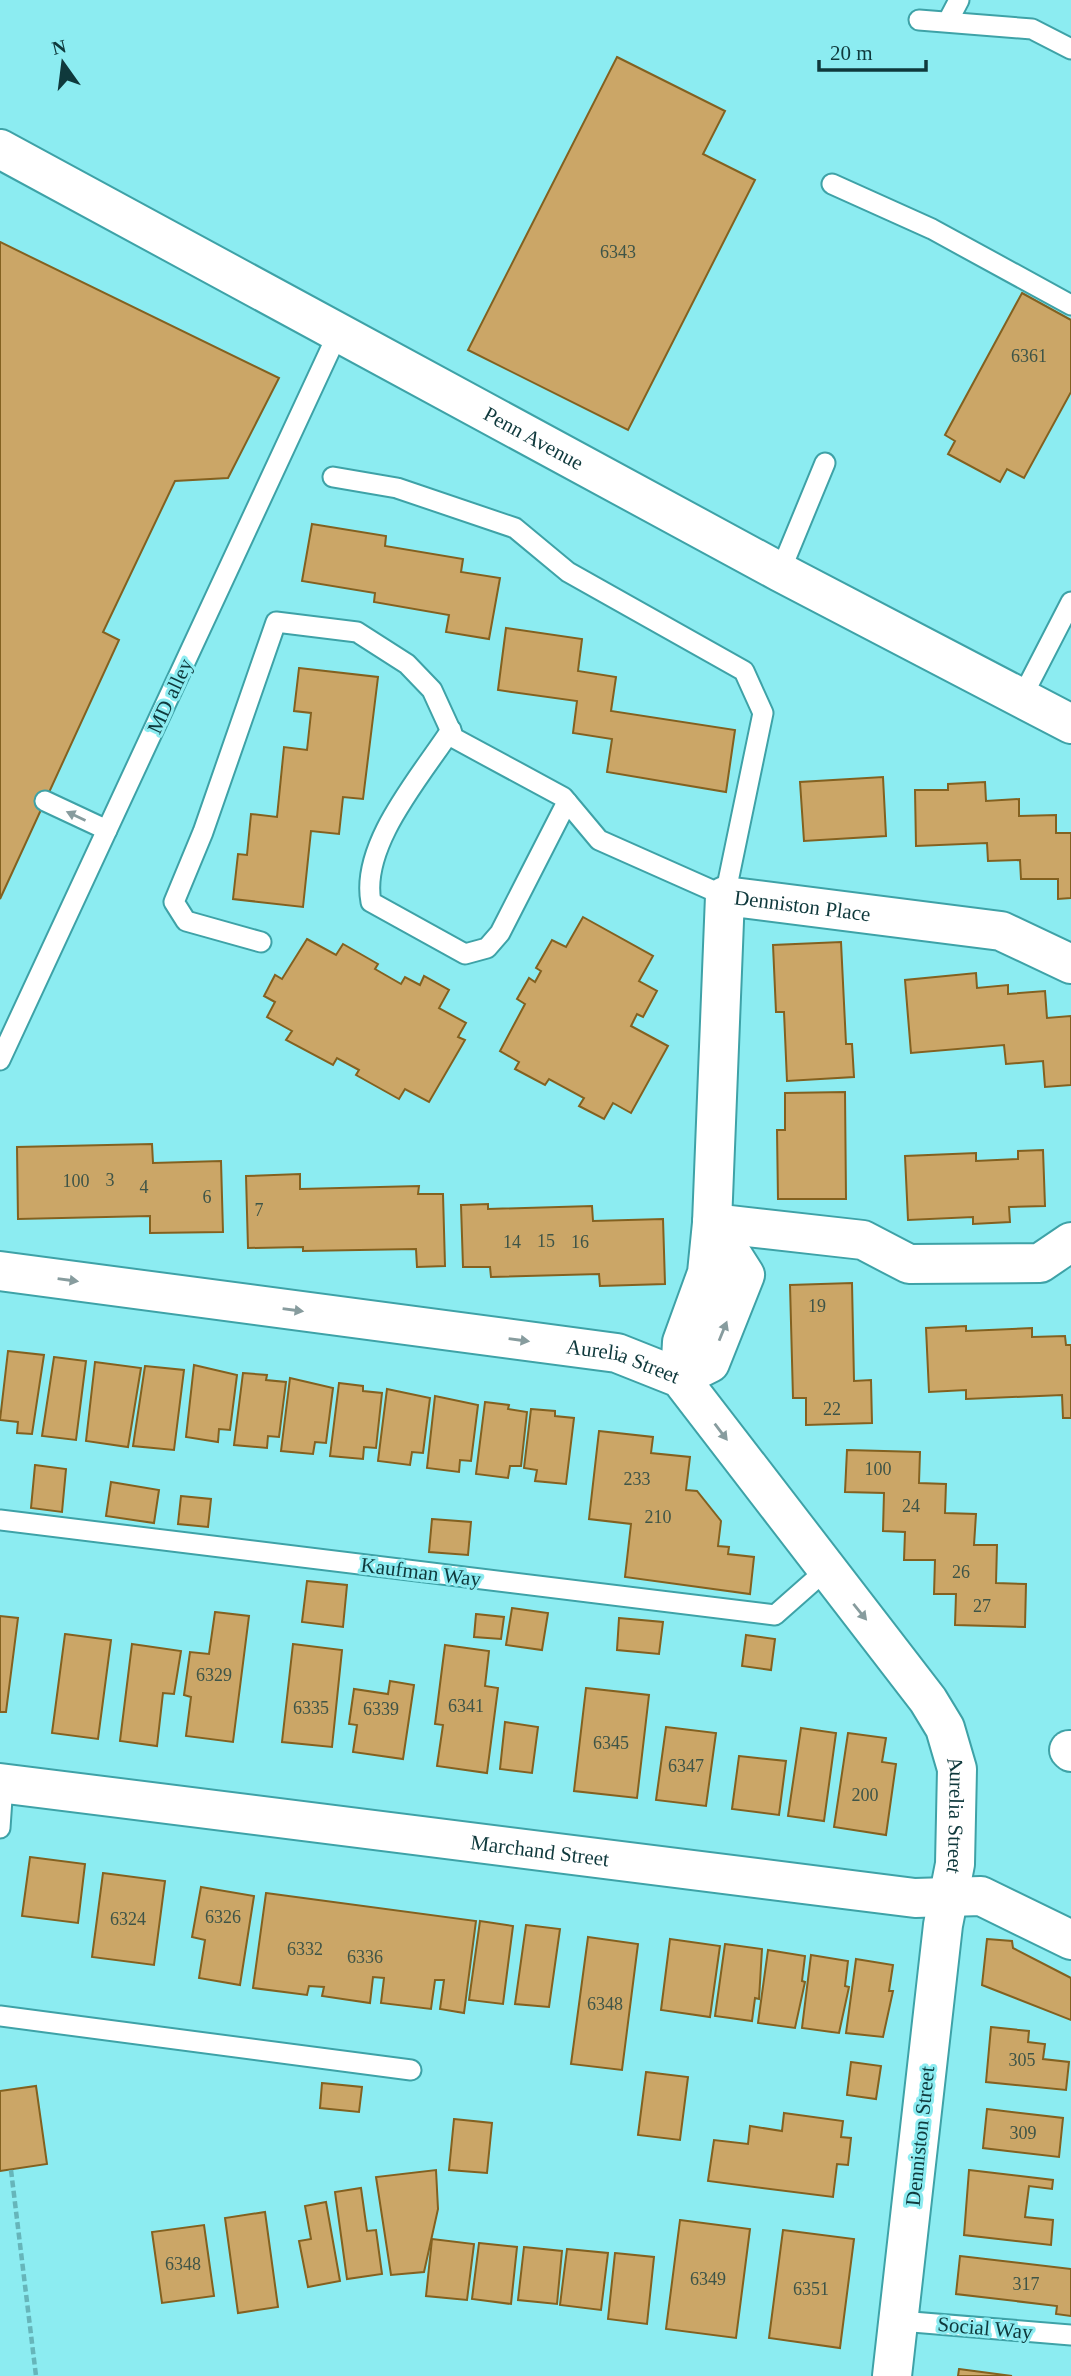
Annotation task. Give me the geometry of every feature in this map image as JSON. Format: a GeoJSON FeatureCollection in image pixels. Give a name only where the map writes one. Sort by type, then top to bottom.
{"type":"FeatureCollection","features":[{"type":"Feature","properties":{"kind":"street","name":"Penn Avenue"},"geometry":{"type":"LineString","coordinates":[[0,149],[780,572],[1071,724]]}},
{"type":"Feature","properties":{"kind":"street","name":"Denniston Place"},"geometry":{"type":"LineString","coordinates":[[680,1378],[682,1342],[707,1273],[712,1223],[725,896],[1001,931],[1071,964]]}},
{"type":"Feature","properties":{"kind":"street"},"geometry":{"type":"LineString","coordinates":[[712,1223],[863,1240],[909,1264],[1040,1263],[1071,1242]]}},
{"type":"Feature","properties":{"kind":"street","name":"Aurelia Street"},"geometry":{"type":"LineString","coordinates":[[0,1271],[617,1353],[680,1378],[908,1672],[945,1728],[957,1769],[956,1864],[950,1897]]}},
{"type":"Feature","properties":{"kind":"street","name":"Marchand Street"},"geometry":{"type":"LineString","coordinates":[[2,1783],[901,1897],[981,1896],[1071,1940]]}},
{"type":"Feature","properties":{"kind":"street","name":"Denniston Street"},"geometry":{"type":"LineString","coordinates":[[892,2376],[943,1926],[950,1897]]}},
{"type":"Feature","properties":{"kind":"lane"},"geometry":{"type":"LineString","coordinates":[[948,21],[959,0]]}},
{"type":"Feature","properties":{"kind":"lane"},"geometry":{"type":"LineString","coordinates":[[919,20],[1032,29],[1071,49]]}},
{"type":"Feature","properties":{"kind":"lane"},"geometry":{"type":"LineString","coordinates":[[832,184],[932,229],[1071,305]]}},
{"type":"Feature","properties":{"kind":"lane","name":"MD alley"},"geometry":{"type":"LineString","coordinates":[[0,1060],[339,331]]}},
{"type":"Feature","properties":{"kind":"lane"},"geometry":{"type":"LineString","coordinates":[[780,572],[825,463]]}},
{"type":"Feature","properties":{"kind":"lane"},"geometry":{"type":"LineString","coordinates":[[261,942],[186,921],[174,902],[204,832],[276,622],[357,632],[407,664],[432,690],[454,738],[527,775],[567,802],[599,839],[725,896],[763,713],[744,671],[568,572],[515,528],[397,488],[333,477]]}},
{"type":"Feature","properties":{"kind":"lane"},"geometry":{"type":"LineString","coordinates":[[1021,699],[1071,602]]}},
{"type":"Feature","properties":{"kind":"lane"},"geometry":{"type":"LineString","coordinates":[[451,730],[382,836],[368,885],[371,902],[465,954],[487,948],[500,933],[567,802]]}},
{"type":"Feature","properties":{"kind":"lane"},"geometry":{"type":"LineString","coordinates":[[45,801],[107,830]]}},
{"type":"Feature","properties":{"kind":"lane","name":"Kaufman Way"},"geometry":{"type":"LineString","coordinates":[[0,1520],[775,1615],[827,1570]]}},
{"type":"Feature","properties":{"kind":"lane"},"geometry":{"type":"LineString","coordinates":[[0,1828],[2,1783]]}},
{"type":"Feature","properties":{"kind":"lane"},"geometry":{"type":"LineString","coordinates":[[0,2016],[411,2070]]}},
{"type":"Feature","properties":{"kind":"lane","name":"Social Way"},"geometry":{"type":"LineString","coordinates":[[900,2321],[1071,2335]]}},
{"type":"Feature","properties":{"kind":"path"},"geometry":{"type":"LineString","coordinates":[[10,2170],[36,2376]]}},
{"type":"Feature","properties":{"kind":"building"},"geometry":{"type":"Polygon","coordinates":[[[617,57],[725,111],[703,154],[755,180],[628,430],[468,350],[617,57]]]}},
{"type":"Feature","properties":{"kind":"building"},"geometry":{"type":"Polygon","coordinates":[[[0,242],[279,378],[228,478],[175,481],[103,632],[119,640],[0,899],[0,242]]]}},
{"type":"Feature","properties":{"kind":"building"},"geometry":{"type":"Polygon","coordinates":[[[1022,293],[1071,320],[1071,392],[1024,478],[1007,469],[1000,482],[948,454],[955,441],[945,435],[1022,293]]]}},
{"type":"Feature","properties":{"kind":"building"},"geometry":{"type":"Polygon","coordinates":[[[312,524],[386,536],[385,546],[463,559],[461,572],[500,578],[489,639],[446,632],[449,615],[374,602],[375,593],[302,581],[312,524]]]}},
{"type":"Feature","properties":{"kind":"building"},"geometry":{"type":"Polygon","coordinates":[[[506,628],[582,639],[578,671],[616,677],[611,711],[735,730],[726,792],[607,772],[612,739],[573,733],[577,701],[498,690],[506,628]]]}},
{"type":"Feature","properties":{"kind":"building"},"geometry":{"type":"Polygon","coordinates":[[[299,668],[378,677],[363,799],[343,797],[339,834],[311,831],[303,907],[233,899],[238,854],[247,855],[251,814],[277,817],[284,747],[307,750],[311,713],[294,711],[299,668]]]}},
{"type":"Feature","properties":{"kind":"building"},"geometry":{"type":"Polygon","coordinates":[[[883,777],[886,836],[804,841],[800,782],[883,777]]]}},
{"type":"Feature","properties":{"kind":"building"},"geometry":{"type":"Polygon","coordinates":[[[985,782],[986,801],[1019,799],[1019,816],[1056,815],[1056,833],[1071,833],[1071,898],[1058,899],[1058,879],[1021,879],[1020,860],[988,861],[987,843],[916,846],[915,790],[948,790],[948,784],[985,782]]]}},
{"type":"Feature","properties":{"kind":"building"},"geometry":{"type":"Polygon","coordinates":[[[583,917],[653,956],[639,981],[657,991],[643,1017],[637,1014],[631,1026],[668,1046],[631,1113],[613,1103],[604,1119],[579,1106],[584,1098],[549,1079],[545,1085],[515,1069],[519,1062],[500,1051],[525,1004],[517,999],[529,978],[535,982],[541,971],[536,968],[552,940],[566,947],[583,917]]]}},
{"type":"Feature","properties":{"kind":"building"},"geometry":{"type":"Polygon","coordinates":[[[307,939],[336,955],[343,944],[378,964],[375,969],[401,984],[405,977],[420,985],[424,976],[449,990],[439,1008],[466,1023],[458,1037],[465,1040],[429,1102],[405,1089],[399,1099],[356,1075],[359,1070],[337,1058],[333,1065],[286,1040],[292,1031],[267,1017],[275,1002],[264,996],[275,975],[282,979],[307,939]]]}},
{"type":"Feature","properties":{"kind":"building"},"geometry":{"type":"Polygon","coordinates":[[[841,942],[846,1044],[852,1044],[854,1077],[787,1081],[784,1012],[776,1012],[773,945],[841,942]]]}},
{"type":"Feature","properties":{"kind":"building"},"geometry":{"type":"Polygon","coordinates":[[[976,973],[977,988],[1008,985],[1008,994],[1045,991],[1047,1018],[1071,1016],[1071,1085],[1045,1087],[1043,1061],[1006,1064],[1004,1045],[911,1053],[905,980],[976,973]]]}},
{"type":"Feature","properties":{"kind":"building"},"geometry":{"type":"Polygon","coordinates":[[[845,1092],[846,1199],[778,1199],[777,1130],[785,1130],[785,1093],[845,1092]]]}},
{"type":"Feature","properties":{"kind":"building"},"geometry":{"type":"Polygon","coordinates":[[[152,1144],[153,1163],[221,1161],[223,1232],[150,1233],[150,1216],[18,1219],[17,1147],[152,1144]]]}},
{"type":"Feature","properties":{"kind":"building"},"geometry":{"type":"Polygon","coordinates":[[[1043,1150],[1045,1206],[1009,1207],[1010,1222],[973,1224],[973,1217],[908,1220],[905,1156],[976,1153],[976,1161],[1018,1159],[1018,1151],[1043,1150]]]}},
{"type":"Feature","properties":{"kind":"building"},"geometry":{"type":"Polygon","coordinates":[[[300,1174],[300,1189],[419,1186],[418,1194],[443,1194],[445,1266],[417,1267],[416,1249],[303,1251],[303,1247],[248,1248],[246,1176],[300,1174]]]}},
{"type":"Feature","properties":{"kind":"building"},"geometry":{"type":"Polygon","coordinates":[[[488,1204],[488,1209],[592,1206],[593,1221],[663,1219],[665,1284],[600,1286],[599,1274],[491,1277],[490,1267],[463,1267],[461,1205],[488,1204]]]}},
{"type":"Feature","properties":{"kind":"building"},"geometry":{"type":"Polygon","coordinates":[[[852,1283],[854,1381],[871,1380],[872,1423],[806,1425],[806,1398],[793,1398],[790,1285],[852,1283]]]}},
{"type":"Feature","properties":{"kind":"building"},"geometry":{"type":"Polygon","coordinates":[[[966,1326],[966,1331],[1032,1328],[1032,1337],[1065,1336],[1066,1345],[1071,1345],[1071,1418],[1063,1418],[1062,1395],[966,1399],[966,1390],[929,1392],[926,1328],[966,1326]]]}},
{"type":"Feature","properties":{"kind":"building"},"geometry":{"type":"Polygon","coordinates":[[[8,1351],[44,1355],[32,1434],[17,1433],[18,1422],[0,1420],[8,1351]]]}},
{"type":"Feature","properties":{"kind":"building"},"geometry":{"type":"Polygon","coordinates":[[[54,1357],[86,1361],[76,1440],[42,1436],[54,1357]]]}},
{"type":"Feature","properties":{"kind":"building"},"geometry":{"type":"Polygon","coordinates":[[[95,1362],[141,1368],[128,1447],[86,1441],[95,1362]]]}},
{"type":"Feature","properties":{"kind":"building"},"geometry":{"type":"Polygon","coordinates":[[[194,1365],[237,1375],[230,1430],[219,1429],[218,1442],[186,1437],[194,1365]]]}},
{"type":"Feature","properties":{"kind":"building"},"geometry":{"type":"Polygon","coordinates":[[[145,1366],[184,1370],[174,1450],[133,1446],[145,1366]]]}},
{"type":"Feature","properties":{"kind":"building"},"geometry":{"type":"Polygon","coordinates":[[[243,1373],[267,1375],[266,1380],[286,1382],[279,1437],[268,1436],[267,1448],[234,1445],[243,1373]]]}},
{"type":"Feature","properties":{"kind":"building"},"geometry":{"type":"Polygon","coordinates":[[[290,1378],[333,1388],[326,1443],[315,1442],[313,1454],[281,1451],[290,1378]]]}},
{"type":"Feature","properties":{"kind":"building"},"geometry":{"type":"Polygon","coordinates":[[[339,1383],[363,1386],[363,1391],[382,1393],[376,1448],[364,1447],[363,1459],[330,1456],[339,1383]]]}},
{"type":"Feature","properties":{"kind":"building"},"geometry":{"type":"Polygon","coordinates":[[[387,1389],[430,1398],[423,1453],[412,1452],[410,1465],[378,1461],[387,1389]]]}},
{"type":"Feature","properties":{"kind":"building"},"geometry":{"type":"Polygon","coordinates":[[[435,1396],[478,1405],[471,1461],[460,1460],[459,1472],[427,1468],[435,1396]]]}},
{"type":"Feature","properties":{"kind":"building"},"geometry":{"type":"Polygon","coordinates":[[[485,1402],[509,1405],[508,1409],[527,1412],[521,1466],[510,1466],[508,1478],[476,1474],[485,1402]]]}},
{"type":"Feature","properties":{"kind":"building"},"geometry":{"type":"Polygon","coordinates":[[[531,1409],[555,1411],[555,1416],[574,1418],[566,1484],[535,1481],[537,1470],[524,1468],[531,1409]]]}},
{"type":"Feature","properties":{"kind":"building"},"geometry":{"type":"Polygon","coordinates":[[[599,1431],[653,1437],[651,1453],[690,1457],[686,1490],[697,1491],[721,1521],[718,1546],[729,1547],[728,1554],[754,1557],[750,1594],[625,1577],[631,1524],[589,1519],[599,1431]]]}},
{"type":"Feature","properties":{"kind":"building"},"geometry":{"type":"Polygon","coordinates":[[[847,1450],[920,1452],[919,1483],[946,1484],[945,1513],[976,1514],[974,1545],[997,1545],[996,1583],[1026,1584],[1025,1627],[955,1625],[956,1594],[934,1594],[935,1560],[904,1560],[905,1532],[883,1531],[884,1493],[845,1492],[847,1450]]]}},
{"type":"Feature","properties":{"kind":"building"},"geometry":{"type":"Polygon","coordinates":[[[35,1465],[66,1469],[62,1512],[31,1508],[35,1465]]]}},
{"type":"Feature","properties":{"kind":"building"},"geometry":{"type":"Polygon","coordinates":[[[111,1482],[159,1490],[154,1523],[106,1516],[111,1482]]]}},
{"type":"Feature","properties":{"kind":"building"},"geometry":{"type":"Polygon","coordinates":[[[181,1496],[211,1499],[208,1527],[178,1524],[181,1496]]]}},
{"type":"Feature","properties":{"kind":"building"},"geometry":{"type":"Polygon","coordinates":[[[432,1519],[471,1522],[468,1555],[429,1552],[432,1519]]]}},
{"type":"Feature","properties":{"kind":"building"},"geometry":{"type":"Polygon","coordinates":[[[307,1581],[347,1585],[343,1627],[302,1622],[307,1581]]]}},
{"type":"Feature","properties":{"kind":"building"},"geometry":{"type":"Polygon","coordinates":[[[512,1608],[548,1613],[542,1650],[506,1645],[512,1608]]]}},
{"type":"Feature","properties":{"kind":"building"},"geometry":{"type":"Polygon","coordinates":[[[215,1612],[249,1616],[233,1742],[186,1736],[191,1697],[184,1695],[190,1652],[209,1654],[215,1612]]]}},
{"type":"Feature","properties":{"kind":"building"},"geometry":{"type":"Polygon","coordinates":[[[476,1614],[504,1617],[501,1639],[474,1637],[476,1614]]]}},
{"type":"Feature","properties":{"kind":"building"},"geometry":{"type":"Polygon","coordinates":[[[0,1616],[18,1618],[6,1712],[0,1712],[0,1616]]]}},
{"type":"Feature","properties":{"kind":"building"},"geometry":{"type":"Polygon","coordinates":[[[619,1618],[663,1622],[659,1654],[617,1650],[619,1618]]]}},
{"type":"Feature","properties":{"kind":"building"},"geometry":{"type":"Polygon","coordinates":[[[65,1634],[111,1640],[98,1739],[52,1733],[65,1634]]]}},
{"type":"Feature","properties":{"kind":"building"},"geometry":{"type":"Polygon","coordinates":[[[746,1635],[775,1639],[771,1670],[742,1666],[746,1635]]]}},
{"type":"Feature","properties":{"kind":"building"},"geometry":{"type":"Polygon","coordinates":[[[132,1644],[181,1651],[174,1694],[163,1693],[157,1746],[120,1741],[132,1644]]]}},
{"type":"Feature","properties":{"kind":"building"},"geometry":{"type":"Polygon","coordinates":[[[293,1644],[342,1650],[332,1747],[282,1742],[293,1644]]]}},
{"type":"Feature","properties":{"kind":"building"},"geometry":{"type":"Polygon","coordinates":[[[445,1645],[489,1651],[485,1686],[498,1688],[487,1773],[437,1766],[443,1725],[435,1724],[445,1645]]]}},
{"type":"Feature","properties":{"kind":"building"},"geometry":{"type":"Polygon","coordinates":[[[390,1681],[414,1685],[403,1759],[353,1752],[357,1725],[349,1724],[354,1689],[388,1694],[390,1681]]]}},
{"type":"Feature","properties":{"kind":"building"},"geometry":{"type":"Polygon","coordinates":[[[586,1688],[649,1695],[637,1798],[574,1791],[586,1688]]]}},
{"type":"Feature","properties":{"kind":"building"},"geometry":{"type":"Polygon","coordinates":[[[505,1722],[538,1727],[532,1773],[500,1769],[505,1722]]]}},
{"type":"Feature","properties":{"kind":"building"},"geometry":{"type":"Polygon","coordinates":[[[666,1727],[716,1733],[706,1806],[656,1800],[666,1727]]]}},
{"type":"Feature","properties":{"kind":"building"},"geometry":{"type":"Polygon","coordinates":[[[801,1728],[836,1733],[824,1821],[788,1816],[801,1728]]]}},
{"type":"Feature","properties":{"kind":"building"},"geometry":{"type":"Polygon","coordinates":[[[848,1733],[886,1738],[882,1762],[896,1764],[886,1835],[834,1827],[848,1733]]]}},
{"type":"Feature","properties":{"kind":"building"},"geometry":{"type":"Polygon","coordinates":[[[739,1756],[786,1761],[779,1815],[732,1809],[739,1756]]]}},
{"type":"Feature","properties":{"kind":"building"},"geometry":{"type":"Polygon","coordinates":[[[30,1857],[85,1864],[78,1923],[22,1916],[30,1857]]]}},
{"type":"Feature","properties":{"kind":"building"},"geometry":{"type":"Polygon","coordinates":[[[103,1873],[165,1881],[154,1965],[92,1957],[103,1873]]]}},
{"type":"Feature","properties":{"kind":"building"},"geometry":{"type":"Polygon","coordinates":[[[201,1887],[254,1896],[240,1985],[199,1978],[205,1940],[192,1937],[201,1887]]]}},
{"type":"Feature","properties":{"kind":"building"},"geometry":{"type":"Polygon","coordinates":[[[266,1893],[476,1921],[464,2013],[440,2009],[444,1980],[435,1980],[431,2009],[381,2003],[384,1978],[373,1977],[370,2003],[322,1996],[324,1987],[309,1986],[307,1995],[253,1988],[266,1893]]]}},
{"type":"Feature","properties":{"kind":"building"},"geometry":{"type":"Polygon","coordinates":[[[480,1921],[513,1926],[503,2004],[469,2000],[480,1921]]]}},
{"type":"Feature","properties":{"kind":"building"},"geometry":{"type":"Polygon","coordinates":[[[526,1925],[560,1929],[549,2007],[515,2004],[526,1925]]]}},
{"type":"Feature","properties":{"kind":"building"},"geometry":{"type":"Polygon","coordinates":[[[588,1937],[638,1944],[622,2070],[571,2064],[588,1937]]]}},
{"type":"Feature","properties":{"kind":"building"},"geometry":{"type":"Polygon","coordinates":[[[670,1939],[720,1946],[710,2017],[661,2010],[670,1939]]]}},
{"type":"Feature","properties":{"kind":"building"},"geometry":{"type":"Polygon","coordinates":[[[987,1939],[1012,1941],[1013,1948],[1071,1978],[1071,2020],[982,1985],[987,1939]]]}},
{"type":"Feature","properties":{"kind":"building"},"geometry":{"type":"Polygon","coordinates":[[[725,1944],[762,1949],[759,1999],[755,1998],[752,2021],[715,2016],[725,1944]]]}},
{"type":"Feature","properties":{"kind":"building"},"geometry":{"type":"Polygon","coordinates":[[[768,1950],[805,1956],[802,1981],[805,1982],[795,2028],[758,2023],[768,1950]]]}},
{"type":"Feature","properties":{"kind":"building"},"geometry":{"type":"Polygon","coordinates":[[[811,1955],[848,1961],[845,1986],[849,1987],[839,2033],[802,2028],[811,1955]]]}},
{"type":"Feature","properties":{"kind":"building"},"geometry":{"type":"Polygon","coordinates":[[[856,1959],[893,1965],[889,1991],[893,1991],[883,2037],[846,2033],[856,1959]]]}},
{"type":"Feature","properties":{"kind":"building"},"geometry":{"type":"Polygon","coordinates":[[[991,2027],[1029,2031],[1028,2042],[1045,2044],[1043,2059],[1069,2062],[1066,2090],[986,2082],[991,2027]]]}},
{"type":"Feature","properties":{"kind":"building"},"geometry":{"type":"Polygon","coordinates":[[[851,2062],[881,2066],[876,2099],[847,2095],[851,2062]]]}},
{"type":"Feature","properties":{"kind":"building"},"geometry":{"type":"Polygon","coordinates":[[[646,2072],[688,2077],[680,2140],[638,2135],[646,2072]]]}},
{"type":"Feature","properties":{"kind":"building"},"geometry":{"type":"Polygon","coordinates":[[[322,2083],[362,2087],[359,2112],[320,2108],[322,2083]]]}},
{"type":"Feature","properties":{"kind":"building"},"geometry":{"type":"Polygon","coordinates":[[[36,2086],[47,2164],[0,2171],[0,2091],[36,2086]]]}},
{"type":"Feature","properties":{"kind":"building"},"geometry":{"type":"Polygon","coordinates":[[[987,2109],[1063,2118],[1059,2157],[983,2148],[987,2109]]]}},
{"type":"Feature","properties":{"kind":"building"},"geometry":{"type":"Polygon","coordinates":[[[784,2113],[843,2121],[841,2137],[851,2138],[848,2165],[837,2164],[833,2197],[708,2181],[714,2140],[748,2144],[750,2126],[782,2131],[784,2113]]]}},
{"type":"Feature","properties":{"kind":"building"},"geometry":{"type":"Polygon","coordinates":[[[454,2119],[492,2123],[487,2173],[449,2170],[454,2119]]]}},
{"type":"Feature","properties":{"kind":"building"},"geometry":{"type":"Polygon","coordinates":[[[436,2170],[438,2209],[424,2272],[391,2275],[376,2177],[436,2170]]]}},
{"type":"Feature","properties":{"kind":"building"},"geometry":{"type":"Polygon","coordinates":[[[969,2170],[1053,2180],[1052,2189],[1029,2186],[1025,2217],[1053,2220],[1051,2245],[964,2235],[969,2170]]]}},
{"type":"Feature","properties":{"kind":"building"},"geometry":{"type":"Polygon","coordinates":[[[361,2188],[367,2231],[376,2230],[382,2274],[347,2279],[335,2192],[361,2188]]]}},
{"type":"Feature","properties":{"kind":"building"},"geometry":{"type":"Polygon","coordinates":[[[326,2202],[340,2281],[308,2287],[299,2241],[311,2239],[305,2206],[326,2202]]]}},
{"type":"Feature","properties":{"kind":"building"},"geometry":{"type":"Polygon","coordinates":[[[265,2212],[278,2307],[238,2313],[225,2218],[265,2212]]]}},
{"type":"Feature","properties":{"kind":"building"},"geometry":{"type":"Polygon","coordinates":[[[680,2220],[750,2229],[736,2338],[666,2329],[680,2220]]]}},
{"type":"Feature","properties":{"kind":"building"},"geometry":{"type":"Polygon","coordinates":[[[204,2225],[214,2296],[162,2303],[152,2232],[204,2225]]]}},
{"type":"Feature","properties":{"kind":"building"},"geometry":{"type":"Polygon","coordinates":[[[783,2230],[854,2239],[840,2348],[769,2338],[783,2230]]]}},
{"type":"Feature","properties":{"kind":"building"},"geometry":{"type":"Polygon","coordinates":[[[432,2239],[474,2244],[467,2300],[426,2296],[432,2239]]]}},
{"type":"Feature","properties":{"kind":"building"},"geometry":{"type":"Polygon","coordinates":[[[479,2243],[517,2247],[511,2304],[472,2299],[479,2243]]]}},
{"type":"Feature","properties":{"kind":"building"},"geometry":{"type":"Polygon","coordinates":[[[524,2247],[562,2251],[557,2304],[518,2300],[524,2247]]]}},
{"type":"Feature","properties":{"kind":"building"},"geometry":{"type":"Polygon","coordinates":[[[567,2249],[608,2253],[601,2310],[560,2305],[567,2249]]]}},
{"type":"Feature","properties":{"kind":"building"},"geometry":{"type":"Polygon","coordinates":[[[615,2253],[654,2257],[647,2324],[608,2319],[615,2253]]]}},
{"type":"Feature","properties":{"kind":"building"},"geometry":{"type":"Polygon","coordinates":[[[960,2256],[1071,2269],[1071,2316],[1056,2314],[1057,2306],[956,2294],[960,2256]]]}},
{"type":"Feature","properties":{"kind":"building"},"geometry":{"type":"Polygon","coordinates":[[[959,2369],[1012,2376],[958,2376],[959,2369]]]}}]}
